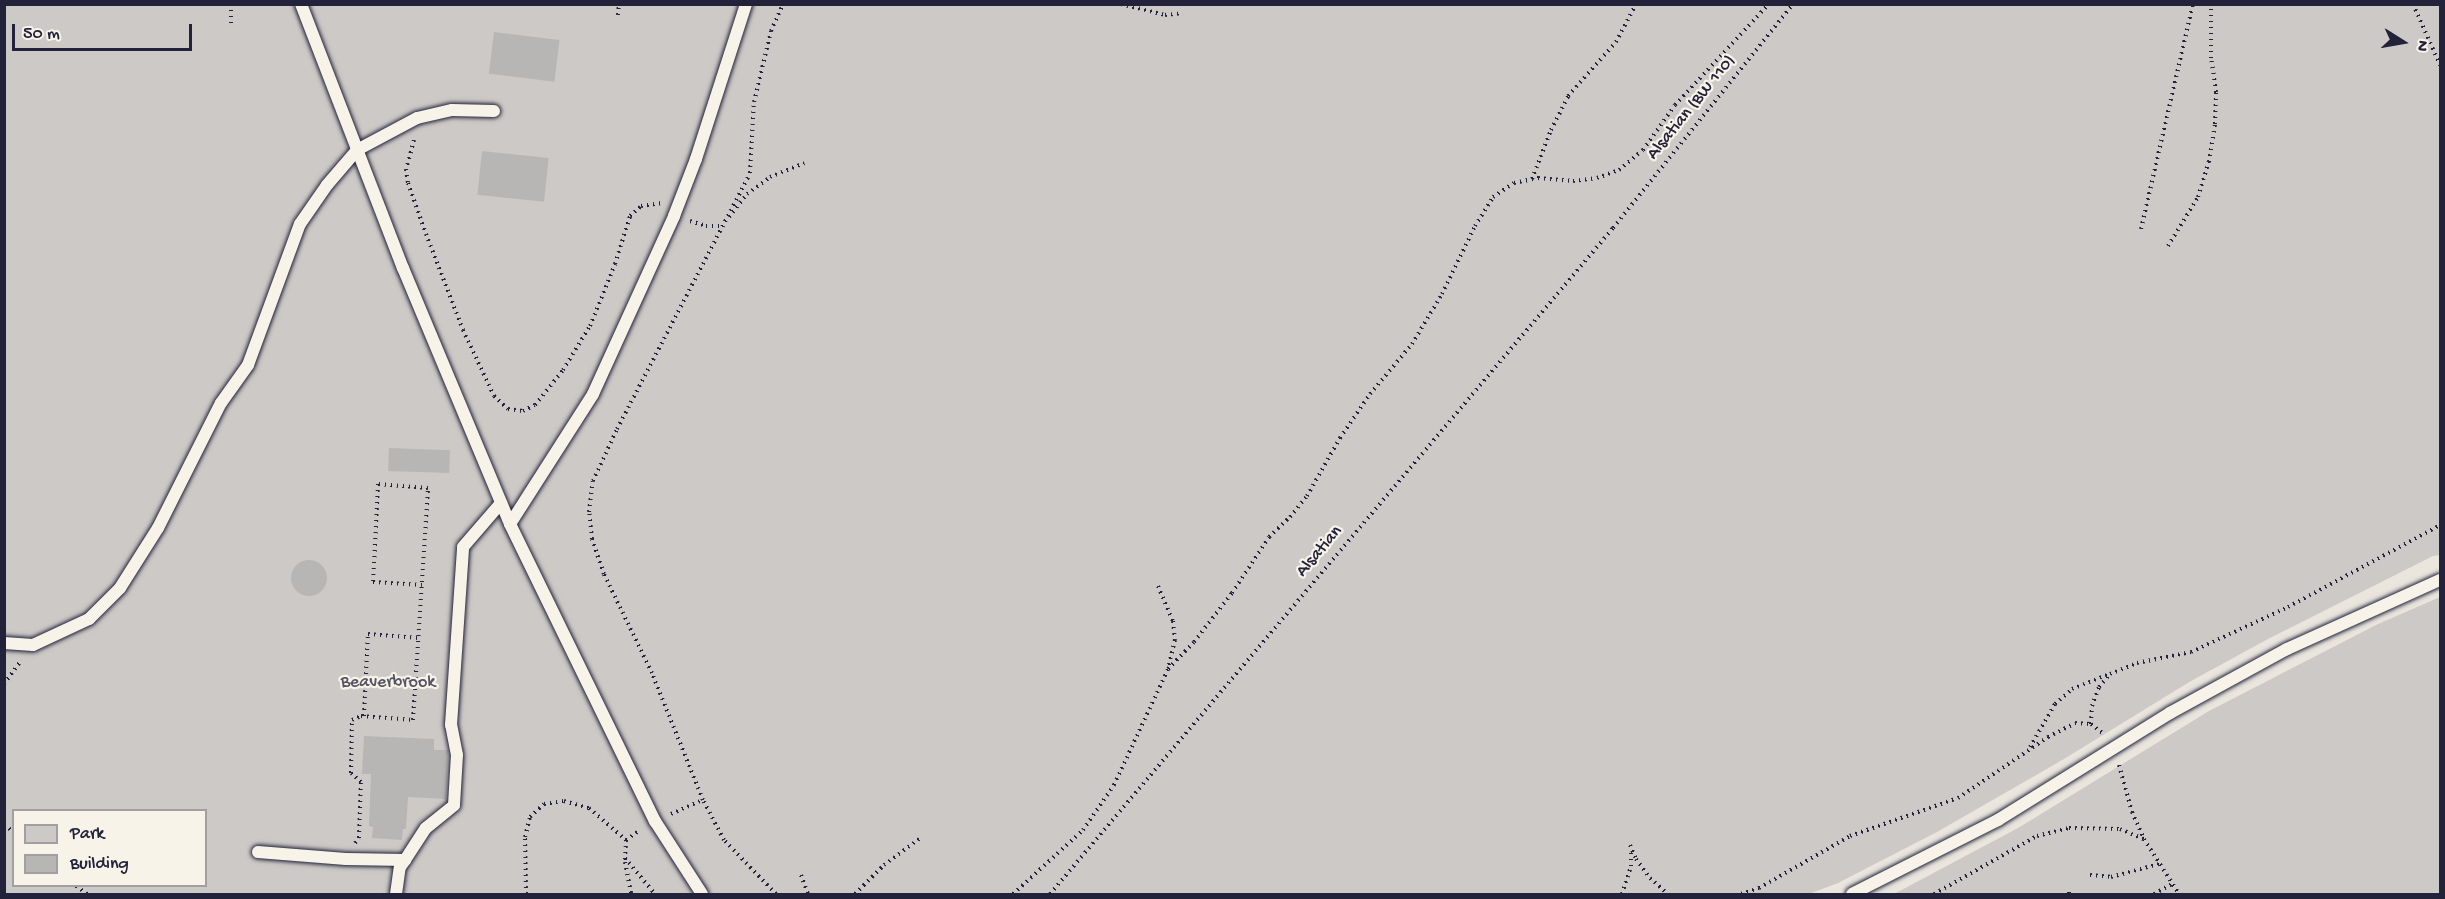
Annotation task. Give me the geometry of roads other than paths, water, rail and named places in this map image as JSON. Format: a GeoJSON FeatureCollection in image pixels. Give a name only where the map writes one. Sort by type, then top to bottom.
{"type":"FeatureCollection","features":[{"type":"Feature","properties":{"kind":"lane"},"geometry":{"type":"LineString","coordinates":[[301,4],[357,150],[510,524],[655,821],[702,894]]}},
{"type":"Feature","properties":{"kind":"lane"},"geometry":{"type":"LineString","coordinates":[[510,524],[593,394],[674,216],[696,159],[746,4]]}},
{"type":"Feature","properties":{"kind":"lane"},"geometry":{"type":"LineString","coordinates":[[4,643],[33,645],[88,619],[120,588],[158,528],[221,403],[248,365],[300,224],[327,185],[357,150],[417,118],[452,110],[494,111]]}},
{"type":"Feature","properties":{"kind":"lane"},"geometry":{"type":"LineString","coordinates":[[396,894],[400,867],[426,828],[454,805],[458,755],[451,725],[463,547],[501,503]]}},
{"type":"Feature","properties":{"kind":"lane"},"geometry":{"type":"LineString","coordinates":[[1852,894],[1998,820],[2170,714],[2287,649],[2440,580]]}},
{"type":"Feature","properties":{"kind":"lane"},"geometry":{"type":"LineString","coordinates":[[258,852],[346,859],[405,860]]}},
{"type":"Feature","properties":{"kind":"park label","name":"Beaverbrook"},"geometry":{"type":"Point","coordinates":[388,683]}}]}
